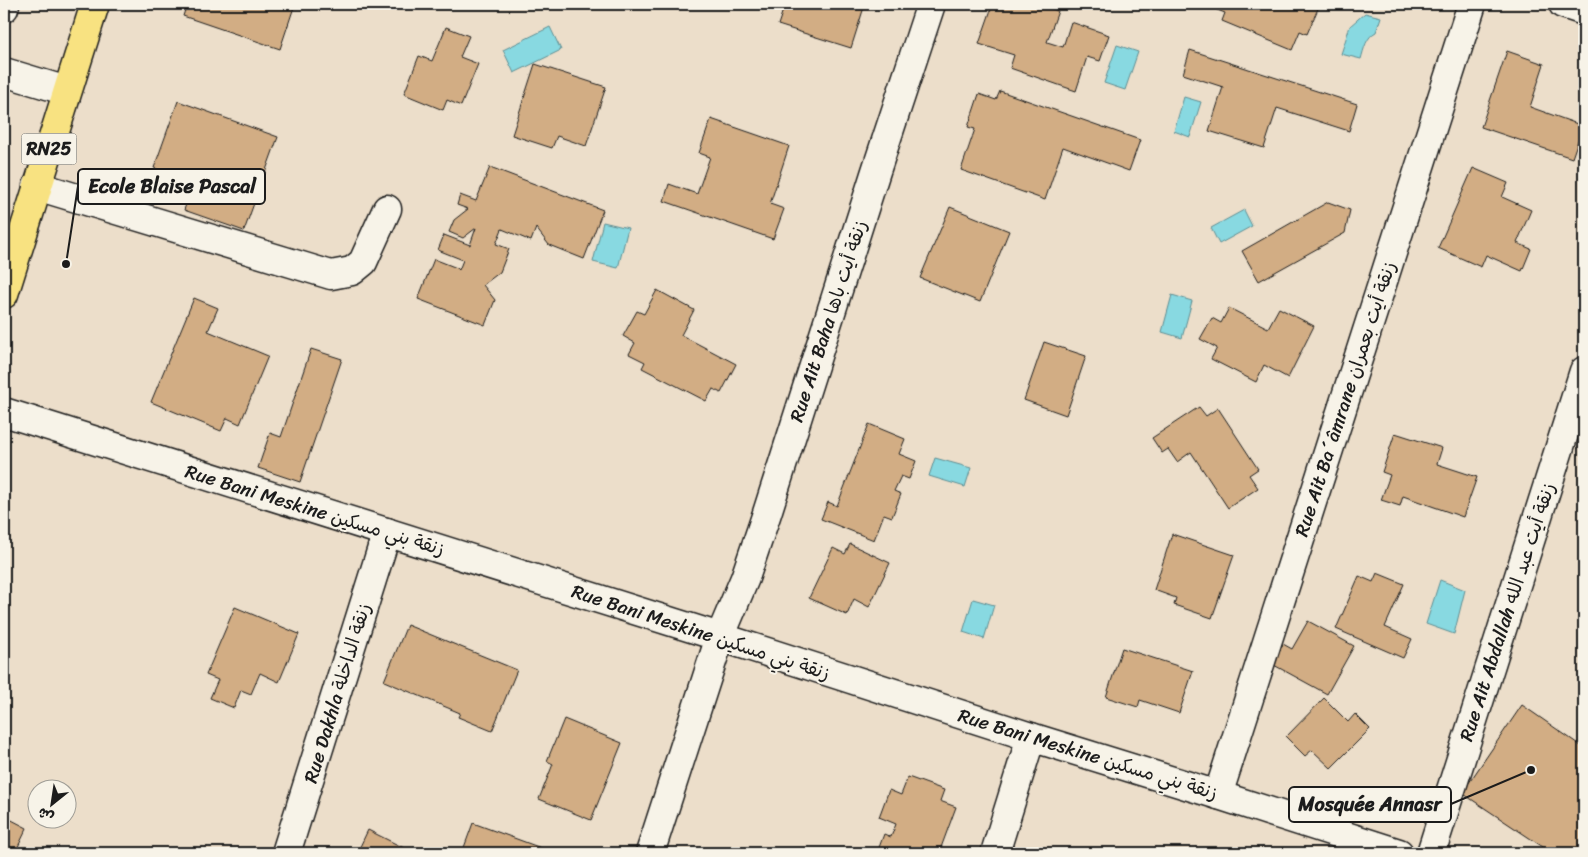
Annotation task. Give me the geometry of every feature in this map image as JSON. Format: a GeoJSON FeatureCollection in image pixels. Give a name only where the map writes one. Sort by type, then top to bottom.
{"type":"FeatureCollection","features":[{"type":"Feature","properties":{"kind":"main road","name":"RN25"},"geometry":{"type":"LineString","coordinates":[[4,294],[95,4]]}},
{"type":"Feature","properties":{"kind":"street"},"geometry":{"type":"LineString","coordinates":[[4,8],[5,4]]}},
{"type":"Feature","properties":{"kind":"street","name":"Rue Ait Baha زنقة أيت باها"},"geometry":{"type":"LineString","coordinates":[[650,853],[720,638],[745,578],[767,513],[931,4]]}},
{"type":"Feature","properties":{"kind":"street","name":"Rue Ait Ba´âmrane زنقة أيت بعمران"},"geometry":{"type":"LineString","coordinates":[[1218,795],[1472,4]]}},
{"type":"Feature","properties":{"kind":"street"},"geometry":{"type":"LineString","coordinates":[[1563,4],[1584,11]]}},
{"type":"Feature","properties":{"kind":"street"},"geometry":{"type":"LineString","coordinates":[[4,72],[67,91]]}},
{"type":"Feature","properties":{"kind":"street"},"geometry":{"type":"LineString","coordinates":[[37,186],[331,275],[352,271],[363,262],[387,209]]}},
{"type":"Feature","properties":{"kind":"street","name":"Rue Ait Abdallah زنقة أيت عبد الله"},"geometry":{"type":"LineString","coordinates":[[1431,853],[1584,371]]}},
{"type":"Feature","properties":{"kind":"street","name":"Rue Bani Meskine زنقة بني مسكين"},"geometry":{"type":"LineString","coordinates":[[4,412],[1218,795],[1345,846],[1399,853]]}},
{"type":"Feature","properties":{"kind":"street","name":"Rue Dakhla زنقة الداخلة"},"geometry":{"type":"LineString","coordinates":[[286,853],[387,532]]}},
{"type":"Feature","properties":{"kind":"street"},"geometry":{"type":"LineString","coordinates":[[995,853],[1031,737]]}},
{"type":"Feature","properties":{"kind":"water"},"geometry":{"type":"Polygon","coordinates":[[[1365,13],[1381,17],[1376,32],[1366,44],[1361,59],[1341,54],[1350,26],[1365,13]]]}},
{"type":"Feature","properties":{"kind":"water"},"geometry":{"type":"Polygon","coordinates":[[[550,27],[561,50],[514,73],[503,50],[550,27]]]}},
{"type":"Feature","properties":{"kind":"water"},"geometry":{"type":"Polygon","coordinates":[[[1117,45],[1138,52],[1125,90],[1104,83],[1117,45]]]}},
{"type":"Feature","properties":{"kind":"water"},"geometry":{"type":"Polygon","coordinates":[[[1184,97],[1201,102],[1190,137],[1174,131],[1184,97]]]}},
{"type":"Feature","properties":{"kind":"water"},"geometry":{"type":"Polygon","coordinates":[[[1244,210],[1252,226],[1219,244],[1211,228],[1244,210]]]}},
{"type":"Feature","properties":{"kind":"water"},"geometry":{"type":"Polygon","coordinates":[[[603,222],[628,228],[618,268],[593,262],[603,222]]]}},
{"type":"Feature","properties":{"kind":"water"},"geometry":{"type":"Polygon","coordinates":[[[1172,295],[1192,301],[1182,338],[1162,332],[1172,295]]]}},
{"type":"Feature","properties":{"kind":"water"},"geometry":{"type":"Polygon","coordinates":[[[935,458],[971,468],[965,487],[929,476],[935,458]]]}},
{"type":"Feature","properties":{"kind":"water"},"geometry":{"type":"Polygon","coordinates":[[[1440,580],[1465,590],[1454,634],[1426,624],[1440,580]]]}},
{"type":"Feature","properties":{"kind":"water"},"geometry":{"type":"Polygon","coordinates":[[[973,599],[994,605],[984,639],[963,632],[973,599]]]}},
{"type":"Feature","properties":{"kind":"building"},"geometry":{"type":"Polygon","coordinates":[[[187,4],[295,4],[280,49],[183,16],[187,4]]]}},
{"type":"Feature","properties":{"kind":"building"},"geometry":{"type":"Polygon","coordinates":[[[785,4],[865,4],[851,48],[778,25],[785,4]]]}},
{"type":"Feature","properties":{"kind":"building"},"geometry":{"type":"Polygon","coordinates":[[[993,4],[1038,4],[1058,11],[1047,42],[1063,47],[1071,22],[1109,35],[1100,61],[1087,57],[1076,91],[1010,68],[1014,55],[979,44],[993,4]]]}},
{"type":"Feature","properties":{"kind":"building"},"geometry":{"type":"Polygon","coordinates":[[[1202,4],[1320,4],[1307,34],[1300,31],[1292,50],[1222,21],[1225,13],[1202,4]]]}},
{"type":"Feature","properties":{"kind":"building"},"geometry":{"type":"Polygon","coordinates":[[[446,27],[469,36],[460,57],[478,64],[461,106],[447,100],[443,110],[404,94],[419,56],[432,61],[446,27]]]}},
{"type":"Feature","properties":{"kind":"building"},"geometry":{"type":"Polygon","coordinates":[[[1190,50],[1357,104],[1349,131],[1277,108],[1264,148],[1209,131],[1223,87],[1183,74],[1190,50]]]}},
{"type":"Feature","properties":{"kind":"building"},"geometry":{"type":"Polygon","coordinates":[[[1507,51],[1544,64],[1530,107],[1583,126],[1572,158],[1481,127],[1507,51]]]}},
{"type":"Feature","properties":{"kind":"building"},"geometry":{"type":"Polygon","coordinates":[[[535,64],[606,87],[586,146],[557,136],[552,148],[512,135],[535,64]]]}},
{"type":"Feature","properties":{"kind":"building"},"geometry":{"type":"Polygon","coordinates":[[[1000,91],[1140,140],[1129,171],[1063,147],[1045,200],[961,170],[975,129],[968,127],[979,94],[996,100],[1000,91]]]}},
{"type":"Feature","properties":{"kind":"building"},"geometry":{"type":"Polygon","coordinates":[[[178,101],[278,137],[244,231],[184,210],[191,190],[177,185],[180,177],[154,168],[178,101]]]}},
{"type":"Feature","properties":{"kind":"building"},"geometry":{"type":"Polygon","coordinates":[[[711,119],[789,146],[770,204],[784,209],[773,239],[664,201],[669,184],[697,194],[710,157],[699,153],[711,119]]]}},
{"type":"Feature","properties":{"kind":"building"},"geometry":{"type":"Polygon","coordinates":[[[490,167],[603,210],[584,259],[549,245],[536,228],[531,241],[502,229],[496,244],[509,249],[500,272],[483,285],[495,300],[485,325],[418,299],[434,259],[459,270],[463,260],[438,250],[444,235],[470,245],[476,228],[463,238],[449,232],[454,220],[468,209],[457,205],[460,195],[476,201],[490,167]]]}},
{"type":"Feature","properties":{"kind":"building"},"geometry":{"type":"Polygon","coordinates":[[[1473,168],[1508,183],[1502,197],[1531,210],[1517,243],[1531,249],[1522,271],[1486,255],[1481,267],[1438,248],[1473,168]]]}},
{"type":"Feature","properties":{"kind":"building"},"geometry":{"type":"Polygon","coordinates":[[[1328,202],[1350,210],[1345,233],[1259,281],[1242,251],[1328,202]]]}},
{"type":"Feature","properties":{"kind":"building"},"geometry":{"type":"Polygon","coordinates":[[[950,207],[1009,231],[980,302],[920,278],[950,207]]]}},
{"type":"Feature","properties":{"kind":"building"},"geometry":{"type":"Polygon","coordinates":[[[657,290],[694,310],[681,335],[736,364],[721,393],[713,389],[706,401],[642,368],[645,362],[629,354],[635,343],[623,336],[637,311],[644,314],[657,290]]]}},
{"type":"Feature","properties":{"kind":"building"},"geometry":{"type":"Polygon","coordinates":[[[194,298],[218,308],[208,331],[268,356],[240,424],[227,418],[221,431],[151,402],[194,298]]]}},
{"type":"Feature","properties":{"kind":"building"},"geometry":{"type":"Polygon","coordinates":[[[1229,308],[1268,328],[1279,308],[1314,326],[1288,378],[1264,365],[1256,382],[1211,359],[1217,348],[1200,339],[1212,318],[1221,323],[1229,308]]]}},
{"type":"Feature","properties":{"kind":"building"},"geometry":{"type":"Polygon","coordinates":[[[1044,342],[1086,356],[1066,415],[1024,400],[1044,342]]]}},
{"type":"Feature","properties":{"kind":"building"},"geometry":{"type":"Polygon","coordinates":[[[311,349],[342,359],[300,482],[258,468],[270,433],[281,437],[311,349]]]}},
{"type":"Feature","properties":{"kind":"building"},"geometry":{"type":"Polygon","coordinates":[[[1199,407],[1206,416],[1218,408],[1258,469],[1249,475],[1258,488],[1228,508],[1191,452],[1177,462],[1168,449],[1162,453],[1152,438],[1199,407]]]}},
{"type":"Feature","properties":{"kind":"building"},"geometry":{"type":"Polygon","coordinates":[[[869,424],[905,439],[899,454],[916,461],[909,479],[901,476],[894,491],[901,494],[892,517],[884,514],[874,540],[821,519],[828,502],[837,506],[869,424]]]}},
{"type":"Feature","properties":{"kind":"building"},"geometry":{"type":"Polygon","coordinates":[[[1395,433],[1442,448],[1437,464],[1477,477],[1463,517],[1403,496],[1400,506],[1381,500],[1390,475],[1382,472],[1395,433]]]}},
{"type":"Feature","properties":{"kind":"building"},"geometry":{"type":"Polygon","coordinates":[[[1172,534],[1234,555],[1212,618],[1174,605],[1176,598],[1154,590],[1172,534]]]}},
{"type":"Feature","properties":{"kind":"building"},"geometry":{"type":"Polygon","coordinates":[[[850,544],[890,563],[869,607],[854,599],[847,615],[809,598],[833,548],[845,554],[850,544]]]}},
{"type":"Feature","properties":{"kind":"building"},"geometry":{"type":"Polygon","coordinates":[[[1377,573],[1404,584],[1385,627],[1412,639],[1403,658],[1336,629],[1359,576],[1373,582],[1377,573]]]}},
{"type":"Feature","properties":{"kind":"building"},"geometry":{"type":"Polygon","coordinates":[[[235,607],[299,634],[279,682],[260,673],[251,694],[241,690],[234,708],[210,698],[218,680],[206,675],[235,607]]]}},
{"type":"Feature","properties":{"kind":"building"},"geometry":{"type":"Polygon","coordinates":[[[1308,621],[1354,646],[1327,694],[1272,664],[1283,644],[1292,649],[1308,621]]]}},
{"type":"Feature","properties":{"kind":"building"},"geometry":{"type":"Polygon","coordinates":[[[407,625],[517,670],[492,731],[458,717],[460,713],[384,681],[407,625]]]}},
{"type":"Feature","properties":{"kind":"building"},"geometry":{"type":"Polygon","coordinates":[[[1122,648],[1193,671],[1179,713],[1140,700],[1138,707],[1106,697],[1122,648]]]}},
{"type":"Feature","properties":{"kind":"building"},"geometry":{"type":"Polygon","coordinates":[[[1324,698],[1348,722],[1355,714],[1370,729],[1331,768],[1312,750],[1305,756],[1286,737],[1324,698]]]}},
{"type":"Feature","properties":{"kind":"building"},"geometry":{"type":"Polygon","coordinates":[[[1522,705],[1584,748],[1584,853],[1552,853],[1462,793],[1522,705]]]}},
{"type":"Feature","properties":{"kind":"building"},"geometry":{"type":"Polygon","coordinates":[[[564,719],[622,743],[591,820],[539,799],[553,764],[547,761],[564,719]]]}},
{"type":"Feature","properties":{"kind":"building"},"geometry":{"type":"Polygon","coordinates":[[[908,777],[944,790],[940,801],[956,807],[939,853],[877,853],[884,834],[891,837],[896,824],[879,817],[889,790],[901,795],[908,777]]]}},
{"type":"Feature","properties":{"kind":"building"},"geometry":{"type":"Polygon","coordinates":[[[4,816],[27,828],[15,853],[4,853],[4,816]]]}},
{"type":"Feature","properties":{"kind":"building"},"geometry":{"type":"Polygon","coordinates":[[[473,823],[552,852],[552,853],[462,853],[473,823]]]}},
{"type":"Feature","properties":{"kind":"building"},"geometry":{"type":"Polygon","coordinates":[[[368,830],[414,853],[357,853],[368,830]]]}},
{"type":"Feature","properties":{"kind":"place","name":"Ecole Blaise Pascal"},"geometry":{"type":"Point","coordinates":[66,264]}},
{"type":"Feature","properties":{"kind":"place","name":"Mosquée Annasr"},"geometry":{"type":"Point","coordinates":[1531,770]}}]}
